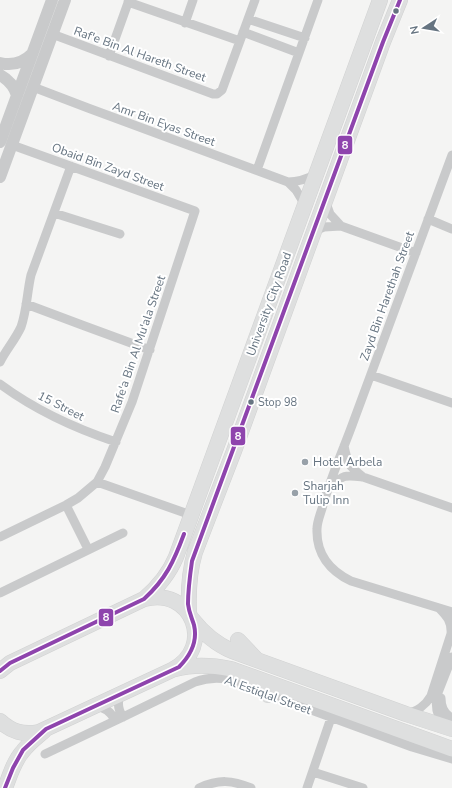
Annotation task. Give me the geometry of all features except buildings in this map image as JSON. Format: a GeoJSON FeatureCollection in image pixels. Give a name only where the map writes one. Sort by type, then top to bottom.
{"type":"FeatureCollection","features":[{"type":"Feature","properties":{"kind":"main road","name":"University City Road"},"geometry":{"type":"LineString","coordinates":[[144,599],[156,588],[170,570],[176,557],[380,0]]}},
{"type":"Feature","properties":{"kind":"main road","name":"University City Road"},"geometry":{"type":"LineString","coordinates":[[172,670],[185,662],[193,649],[195,642],[194,626],[190,616],[188,590],[192,561],[234,451],[383,42],[400,0]]}},
{"type":"Feature","properties":{"kind":"main road"},"geometry":{"type":"LineString","coordinates":[[0,671],[10,662],[144,599],[158,597],[179,603],[206,635],[232,652],[451,725]]}},
{"type":"Feature","properties":{"kind":"main road"},"geometry":{"type":"LineString","coordinates":[[238,640],[258,661]]}},
{"type":"Feature","properties":{"kind":"main road"},"geometry":{"type":"LineString","coordinates":[[0,662],[18,659]]}},
{"type":"Feature","properties":{"kind":"main road","name":"Al Estiqlal Street"},"geometry":{"type":"LineString","coordinates":[[172,670],[192,666],[210,666],[231,669],[452,749]]}},
{"type":"Feature","properties":{"kind":"main road"},"geometry":{"type":"LineString","coordinates":[[0,721],[7,727],[22,734],[39,732],[172,670]]}},
{"type":"Feature","properties":{"kind":"main road"},"geometry":{"type":"LineString","coordinates":[[313,680],[327,673]]}},
{"type":"Feature","properties":{"kind":"main road"},"geometry":{"type":"LineString","coordinates":[[252,676],[268,695]]}},
{"type":"Feature","properties":{"kind":"main road"},"geometry":{"type":"LineString","coordinates":[[5,788],[13,768],[23,750],[46,729]]}},
{"type":"Feature","properties":{"kind":"main road"},"geometry":{"type":"LineString","coordinates":[[401,731],[412,747]]}},
{"type":"Feature","properties":{"kind":"street"},"geometry":{"type":"LineString","coordinates":[[0,177],[17,95],[52,0]]}},
{"type":"Feature","properties":{"kind":"street"},"geometry":{"type":"LineString","coordinates":[[6,144],[33,87],[65,0]]}},
{"type":"Feature","properties":{"kind":"street"},"geometry":{"type":"LineString","coordinates":[[185,23],[193,0]]}},
{"type":"Feature","properties":{"kind":"street"},"geometry":{"type":"LineString","coordinates":[[241,37],[255,0]]}},
{"type":"Feature","properties":{"kind":"street"},"geometry":{"type":"LineString","coordinates":[[256,170],[318,0]]}},
{"type":"Feature","properties":{"kind":"street"},"geometry":{"type":"LineString","coordinates":[[109,56],[129,1],[185,23],[299,53]]}},
{"type":"Feature","properties":{"kind":"street"},"geometry":{"type":"LineString","coordinates":[[248,19],[304,38]]}},
{"type":"Feature","properties":{"kind":"street","name":"Raf'e Bin Al Hareth Street"},"geometry":{"type":"LineString","coordinates":[[52,34],[213,94],[219,94],[222,90],[241,37]]}},
{"type":"Feature","properties":{"kind":"street"},"geometry":{"type":"LineString","coordinates":[[0,63],[18,64],[23,62],[32,54]]}},
{"type":"Feature","properties":{"kind":"street"},"geometry":{"type":"LineString","coordinates":[[0,75],[10,82],[17,95]]}},
{"type":"Feature","properties":{"kind":"street","name":"Amr Bin Eyas Street"},"geometry":{"type":"LineString","coordinates":[[33,87],[288,182],[296,190],[306,205]]}},
{"type":"Feature","properties":{"kind":"street","name":"Obaid Bin Zayd Street"},"geometry":{"type":"LineString","coordinates":[[6,144],[195,211]]}},
{"type":"Feature","properties":{"kind":"street","name":"Zayd Bin Harethah Street"},"geometry":{"type":"LineString","coordinates":[[452,155],[327,491],[317,529],[321,553],[333,570],[342,576],[351,581],[452,612]]}},
{"type":"Feature","properties":{"kind":"street"},"geometry":{"type":"LineString","coordinates":[[0,362],[15,339],[20,328],[24,316],[29,284],[70,166]]}},
{"type":"Feature","properties":{"kind":"street"},"geometry":{"type":"LineString","coordinates":[[288,182],[300,181],[317,174]]}},
{"type":"Feature","properties":{"kind":"street"},"geometry":{"type":"LineString","coordinates":[[325,199],[330,214],[341,226]]}},
{"type":"Feature","properties":{"kind":"street","name":"Rafe'a Bin Al Mu'ala Street"},"geometry":{"type":"LineString","coordinates":[[97,482],[116,442],[132,402],[195,211]]}},
{"type":"Feature","properties":{"kind":"street"},"geometry":{"type":"LineString","coordinates":[[54,213],[120,234]]}},
{"type":"Feature","properties":{"kind":"street"},"geometry":{"type":"LineString","coordinates":[[428,219],[452,229]]}},
{"type":"Feature","properties":{"kind":"street"},"geometry":{"type":"LineString","coordinates":[[314,231],[330,226],[341,226],[416,253]]}},
{"type":"Feature","properties":{"kind":"street"},"geometry":{"type":"LineString","coordinates":[[26,304],[150,350]]}},
{"type":"Feature","properties":{"kind":"street"},"geometry":{"type":"LineString","coordinates":[[371,375],[452,403]]}},
{"type":"Feature","properties":{"kind":"street","name":"15 Street"},"geometry":{"type":"LineString","coordinates":[[0,384],[35,407],[61,421],[88,433],[116,442]]}},
{"type":"Feature","properties":{"kind":"street"},"geometry":{"type":"LineString","coordinates":[[344,445],[348,463],[363,477]]}},
{"type":"Feature","properties":{"kind":"street"},"geometry":{"type":"LineString","coordinates":[[327,491],[343,476],[348,475],[363,477],[452,508]]}},
{"type":"Feature","properties":{"kind":"street"},"geometry":{"type":"LineString","coordinates":[[0,537],[66,505],[83,494],[97,482],[191,515]]}},
{"type":"Feature","properties":{"kind":"street"},"geometry":{"type":"LineString","coordinates":[[66,505],[88,550]]}},
{"type":"Feature","properties":{"kind":"street"},"geometry":{"type":"LineString","coordinates":[[0,593],[123,533]]}},
{"type":"Feature","properties":{"kind":"street"},"geometry":{"type":"LineString","coordinates":[[397,707],[419,709],[431,696],[451,634],[450,622],[438,607]]}},
{"type":"Feature","properties":{"kind":"street"},"geometry":{"type":"LineString","coordinates":[[451,725],[443,723],[439,718],[436,705],[437,695],[452,657]]}},
{"type":"Feature","properties":{"kind":"street","name":"Al Estiqlal Street"},"geometry":{"type":"LineString","coordinates":[[45,754],[195,682],[202,679],[219,678],[412,747],[452,759]]}},
{"type":"Feature","properties":{"kind":"street"},"geometry":{"type":"LineString","coordinates":[[119,719],[118,706],[120,694]]}},
{"type":"Feature","properties":{"kind":"street"},"geometry":{"type":"LineString","coordinates":[[95,706],[108,710],[119,719]]}},
{"type":"Feature","properties":{"kind":"street"},"geometry":{"type":"LineString","coordinates":[[307,788],[331,718]]}},
{"type":"Feature","properties":{"kind":"street"},"geometry":{"type":"LineString","coordinates":[[313,772],[363,788]]}},
{"type":"Feature","properties":{"kind":"street"},"geometry":{"type":"LineString","coordinates":[[199,788],[223,781],[234,782],[252,788]]}},
{"type":"Feature","properties":{"kind":"transit line","name":"8"},"geometry":{"type":"LineString","coordinates":[[5,788],[13,768],[23,750],[46,729],[179,667],[190,653],[195,637],[194,625],[188,604],[192,561],[383,42],[400,0]]}},
{"type":"Feature","properties":{"kind":"transit line","name":"8"},"geometry":{"type":"LineString","coordinates":[[0,671],[10,663],[144,599],[152,592],[164,577],[177,553],[184,534]]}},
{"type":"Feature","properties":{"kind":"place","name":"Stop 98"},"geometry":{"type":"Point","coordinates":[251,402]}},
{"type":"Feature","properties":{"kind":"place","name":"Hotel Arbela"},"geometry":{"type":"Point","coordinates":[305,462]}},
{"type":"Feature","properties":{"kind":"place","name":"Sharjah Tulip Inn"},"geometry":{"type":"Point","coordinates":[295,493]}}]}
